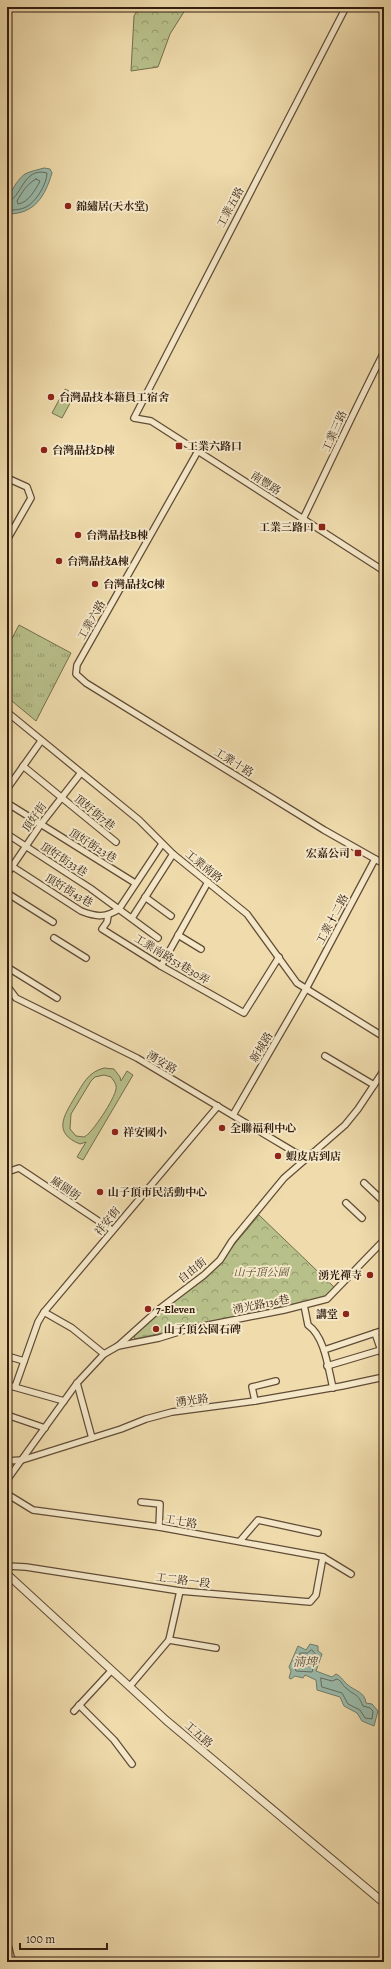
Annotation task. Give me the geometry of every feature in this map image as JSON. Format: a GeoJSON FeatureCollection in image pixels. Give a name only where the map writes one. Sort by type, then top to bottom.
{"type":"FeatureCollection","features":[{"type":"Feature","properties":{"kind":"street","name":"工業五路"},"geometry":{"type":"LineString","coordinates":[[134,418],[346,7]]}},
{"type":"Feature","properties":{"kind":"street","name":"工業三路"},"geometry":{"type":"LineString","coordinates":[[303,519],[332,460],[342,435],[384,352]]}},
{"type":"Feature","properties":{"kind":"street","name":"南豐路"},"geometry":{"type":"LineString","coordinates":[[134,418],[151,421],[384,571]]}},
{"type":"Feature","properties":{"kind":"street","name":"工業六路"},"geometry":{"type":"LineString","coordinates":[[76,674],[77,665],[198,451]]}},
{"type":"Feature","properties":{"kind":"street"},"geometry":{"type":"LineString","coordinates":[[7,478],[27,487],[31,498],[7,540]]}},
{"type":"Feature","properties":{"kind":"street","name":"工業十路"},"geometry":{"type":"LineString","coordinates":[[76,674],[133,712],[384,864]]}},
{"type":"Feature","properties":{"kind":"street","name":"工業南路"},"geometry":{"type":"LineString","coordinates":[[7,712],[80,774],[139,820],[173,854],[247,914],[297,983],[384,1037]]}},
{"type":"Feature","properties":{"kind":"street"},"geometry":{"type":"LineString","coordinates":[[7,789],[41,741]]}},
{"type":"Feature","properties":{"kind":"street","name":"頂好街7巷"},"geometry":{"type":"LineString","coordinates":[[24,766],[116,842]]}},
{"type":"Feature","properties":{"kind":"street","name":"頂好街"},"geometry":{"type":"LineString","coordinates":[[7,874],[10,865],[26,847],[41,824],[80,774]]}},
{"type":"Feature","properties":{"kind":"street","name":"頂好街23巷"},"geometry":{"type":"LineString","coordinates":[[7,803],[135,883]]}},
{"type":"Feature","properties":{"kind":"street","name":"頂好街33巷"},"geometry":{"type":"LineString","coordinates":[[7,834],[90,888],[158,938]]}},
{"type":"Feature","properties":{"kind":"street"},"geometry":{"type":"LineString","coordinates":[[108,916],[119,909],[162,844]]}},
{"type":"Feature","properties":{"kind":"street"},"geometry":{"type":"LineString","coordinates":[[132,918],[173,854]]}},
{"type":"Feature","properties":{"kind":"street","name":"工業十二路"},"geometry":{"type":"LineString","coordinates":[[306,989],[375,859]]}},
{"type":"Feature","properties":{"kind":"street","name":"頂好街43巷"},"geometry":{"type":"LineString","coordinates":[[10,865],[81,912],[95,916],[108,916]]}},
{"type":"Feature","properties":{"kind":"street"},"geometry":{"type":"LineString","coordinates":[[161,966],[208,882]]}},
{"type":"Feature","properties":{"kind":"street"},"geometry":{"type":"LineString","coordinates":[[7,893],[53,922]]}},
{"type":"Feature","properties":{"kind":"street"},"geometry":{"type":"LineString","coordinates":[[145,898],[171,916]]}},
{"type":"Feature","properties":{"kind":"street","name":"工業南路53巷30弄"},"geometry":{"type":"LineString","coordinates":[[108,916],[107,922],[102,929],[161,966],[244,1013],[279,957]]}},
{"type":"Feature","properties":{"kind":"street"},"geometry":{"type":"LineString","coordinates":[[178,935],[201,949]]}},
{"type":"Feature","properties":{"kind":"street"},"geometry":{"type":"LineString","coordinates":[[54,938],[86,958]]}},
{"type":"Feature","properties":{"kind":"street"},"geometry":{"type":"LineString","coordinates":[[7,967],[57,998]]}},
{"type":"Feature","properties":{"kind":"street","name":"湧安路"},"geometry":{"type":"LineString","coordinates":[[7,986],[16,998],[137,1058],[306,1159]]}},
{"type":"Feature","properties":{"kind":"street","name":"新城路"},"geometry":{"type":"LineString","coordinates":[[233,1115],[306,989]]}},
{"type":"Feature","properties":{"kind":"street"},"geometry":{"type":"LineString","coordinates":[[325,1056],[374,1085]]}},
{"type":"Feature","properties":{"kind":"street","name":"自由街"},"geometry":{"type":"LineString","coordinates":[[7,1480],[77,1383],[104,1354],[118,1346],[158,1310],[204,1275],[220,1260],[232,1241],[284,1178],[345,1125],[358,1109],[384,1070]]}},
{"type":"Feature","properties":{"kind":"street","name":"祥安街"},"geometry":{"type":"LineString","coordinates":[[15,1387],[38,1322],[44,1312],[218,1106]]}},
{"type":"Feature","properties":{"kind":"street","name":"麻園街"},"geometry":{"type":"LineString","coordinates":[[7,1172],[19,1168],[112,1230]]}},
{"type":"Feature","properties":{"kind":"street"},"geometry":{"type":"LineString","coordinates":[[364,1183],[384,1202]]}},
{"type":"Feature","properties":{"kind":"street"},"geometry":{"type":"LineString","coordinates":[[346,1203],[362,1218]]}},
{"type":"Feature","properties":{"kind":"street","name":"湧光路136巷"},"geometry":{"type":"LineString","coordinates":[[118,1346],[160,1338],[188,1329],[327,1299],[384,1240]]}},
{"type":"Feature","properties":{"kind":"street"},"geometry":{"type":"LineString","coordinates":[[304,1305],[308,1325],[313,1329],[324,1350],[333,1388]]}},
{"type":"Feature","properties":{"kind":"street"},"geometry":{"type":"LineString","coordinates":[[44,1312],[72,1328],[104,1354]]}},
{"type":"Feature","properties":{"kind":"street"},"geometry":{"type":"LineString","coordinates":[[324,1350],[384,1330]]}},
{"type":"Feature","properties":{"kind":"street"},"geometry":{"type":"LineString","coordinates":[[375,1333],[382,1349],[384,1359]]}},
{"type":"Feature","properties":{"kind":"street"},"geometry":{"type":"LineString","coordinates":[[327,1366],[382,1349]]}},
{"type":"Feature","properties":{"kind":"street"},"geometry":{"type":"LineString","coordinates":[[7,1356],[24,1361]]}},
{"type":"Feature","properties":{"kind":"street","name":"湧光路"},"geometry":{"type":"LineString","coordinates":[[7,1461],[22,1460],[121,1429],[146,1419],[172,1412],[255,1401],[333,1388],[384,1377]]}},
{"type":"Feature","properties":{"kind":"street"},"geometry":{"type":"LineString","coordinates":[[255,1401],[252,1387],[276,1381]]}},
{"type":"Feature","properties":{"kind":"street"},"geometry":{"type":"LineString","coordinates":[[77,1383],[92,1438]]}},
{"type":"Feature","properties":{"kind":"street"},"geometry":{"type":"LineString","coordinates":[[7,1385],[64,1401]]}},
{"type":"Feature","properties":{"kind":"street"},"geometry":{"type":"LineString","coordinates":[[7,1415],[45,1428]]}},
{"type":"Feature","properties":{"kind":"street","name":"工七路"},"geometry":{"type":"LineString","coordinates":[[7,1494],[33,1510],[159,1527],[323,1557],[350,1574]]}},
{"type":"Feature","properties":{"kind":"street"},"geometry":{"type":"LineString","coordinates":[[141,1502],[160,1504],[159,1527]]}},
{"type":"Feature","properties":{"kind":"street"},"geometry":{"type":"LineString","coordinates":[[240,1541],[258,1520],[318,1532]]}},
{"type":"Feature","properties":{"kind":"street","name":"工二路一段"},"geometry":{"type":"LineString","coordinates":[[7,1566],[26,1567],[180,1591],[310,1602],[316,1595],[323,1557]]}},
{"type":"Feature","properties":{"kind":"street","name":"工五路"},"geometry":{"type":"LineString","coordinates":[[7,1574],[167,1721],[384,1903]]}},
{"type":"Feature","properties":{"kind":"street"},"geometry":{"type":"LineString","coordinates":[[130,1686],[169,1640],[180,1591]]}},
{"type":"Feature","properties":{"kind":"street"},"geometry":{"type":"LineString","coordinates":[[169,1640],[216,1648]]}},
{"type":"Feature","properties":{"kind":"street"},"geometry":{"type":"LineString","coordinates":[[74,1711],[111,1671]]}},
{"type":"Feature","properties":{"kind":"street"},"geometry":{"type":"LineString","coordinates":[[79,1706],[114,1740],[132,1764]]}},
{"type":"Feature","properties":{"kind":"street"},"geometry":{"type":"LineString","coordinates":[[7,1941],[11,1957],[14,1962]]}},
{"type":"Feature","properties":{"kind":"green space"},"geometry":{"type":"Polygon","coordinates":[[[139,7],[187,7],[170,34],[158,67],[131,71],[134,16],[139,7]]]}},
{"type":"Feature","properties":{"kind":"green space"},"geometry":{"type":"Polygon","coordinates":[[[65,389],[75,394],[62,418],[52,413],[65,389]]]}},
{"type":"Feature","properties":{"kind":"green space"},"geometry":{"type":"Polygon","coordinates":[[[19,625],[71,653],[36,721],[7,697],[7,648],[19,625]]]}},
{"type":"Feature","properties":{"kind":"green space"},"geometry":{"type":"Polygon","coordinates":[[[104,1068],[114,1069],[121,1081],[127,1071],[133,1075],[83,1160],[77,1157],[86,1142],[80,1144],[66,1135],[63,1130],[64,1118],[83,1083],[98,1070],[104,1068]],[[104,1075],[95,1077],[71,1114],[70,1129],[76,1136],[84,1137],[88,1134],[108,1107],[115,1094],[116,1088],[111,1077],[104,1075]]]}},
{"type":"Feature","properties":{"kind":"green space","name":"山子頂公園"},"geometry":{"type":"Polygon","coordinates":[[[259,1215],[335,1288],[326,1297],[135,1339],[134,1335],[164,1309],[207,1277],[259,1215]]]}},
{"type":"Feature","properties":{"kind":"water"},"geometry":{"type":"Polygon","coordinates":[[[44,168],[50,169],[52,173],[46,189],[38,202],[25,211],[8,214],[7,209],[11,192],[21,177],[32,171],[44,168]]]}},
{"type":"Feature","properties":{"kind":"water","name":"湳埤"},"geometry":{"type":"Polygon","coordinates":[[[310,1644],[318,1646],[318,1651],[322,1654],[316,1671],[332,1677],[336,1674],[338,1675],[348,1685],[364,1696],[366,1703],[372,1704],[378,1711],[374,1726],[362,1721],[357,1713],[344,1706],[340,1697],[317,1690],[316,1680],[305,1675],[303,1678],[295,1676],[291,1679],[289,1678],[291,1671],[289,1667],[298,1646],[306,1650],[310,1644]]]}},
{"type":"Feature","properties":{"kind":"place","name":"錦繡居(天水堂)"},"geometry":{"type":"Point","coordinates":[68,206]}},
{"type":"Feature","properties":{"kind":"place","name":"台灣晶技本籍員工宿舍"},"geometry":{"type":"Point","coordinates":[51,397]}},
{"type":"Feature","properties":{"kind":"place","name":"工業六路口"},"geometry":{"type":"Point","coordinates":[179,446]}},
{"type":"Feature","properties":{"kind":"place","name":"台灣晶技D棟"},"geometry":{"type":"Point","coordinates":[44,450]}},
{"type":"Feature","properties":{"kind":"place","name":"工業三路口"},"geometry":{"type":"Point","coordinates":[322,527]}},
{"type":"Feature","properties":{"kind":"place","name":"台灣晶技B棟"},"geometry":{"type":"Point","coordinates":[78,535]}},
{"type":"Feature","properties":{"kind":"place","name":"台灣晶技A棟"},"geometry":{"type":"Point","coordinates":[59,561]}},
{"type":"Feature","properties":{"kind":"place","name":"台灣晶技C棟"},"geometry":{"type":"Point","coordinates":[95,584]}},
{"type":"Feature","properties":{"kind":"place","name":"宏嘉公司"},"geometry":{"type":"Point","coordinates":[358,853]}},
{"type":"Feature","properties":{"kind":"place","name":"全聯福利中心"},"geometry":{"type":"Point","coordinates":[222,1128]}},
{"type":"Feature","properties":{"kind":"place","name":"祥安國小"},"geometry":{"type":"Point","coordinates":[115,1132]}},
{"type":"Feature","properties":{"kind":"place","name":"蝦皮店到店"},"geometry":{"type":"Point","coordinates":[278,1156]}},
{"type":"Feature","properties":{"kind":"place","name":"山子頂市民活動中心"},"geometry":{"type":"Point","coordinates":[100,1192]}},
{"type":"Feature","properties":{"kind":"place","name":"湧光禪寺"},"geometry":{"type":"Point","coordinates":[370,1275]}},
{"type":"Feature","properties":{"kind":"place","name":"7-Eleven"},"geometry":{"type":"Point","coordinates":[148,1309]}},
{"type":"Feature","properties":{"kind":"place","name":"講堂"},"geometry":{"type":"Point","coordinates":[346,1314]}},
{"type":"Feature","properties":{"kind":"place","name":"山子頂公園石碑"},"geometry":{"type":"Point","coordinates":[156,1329]}}]}
